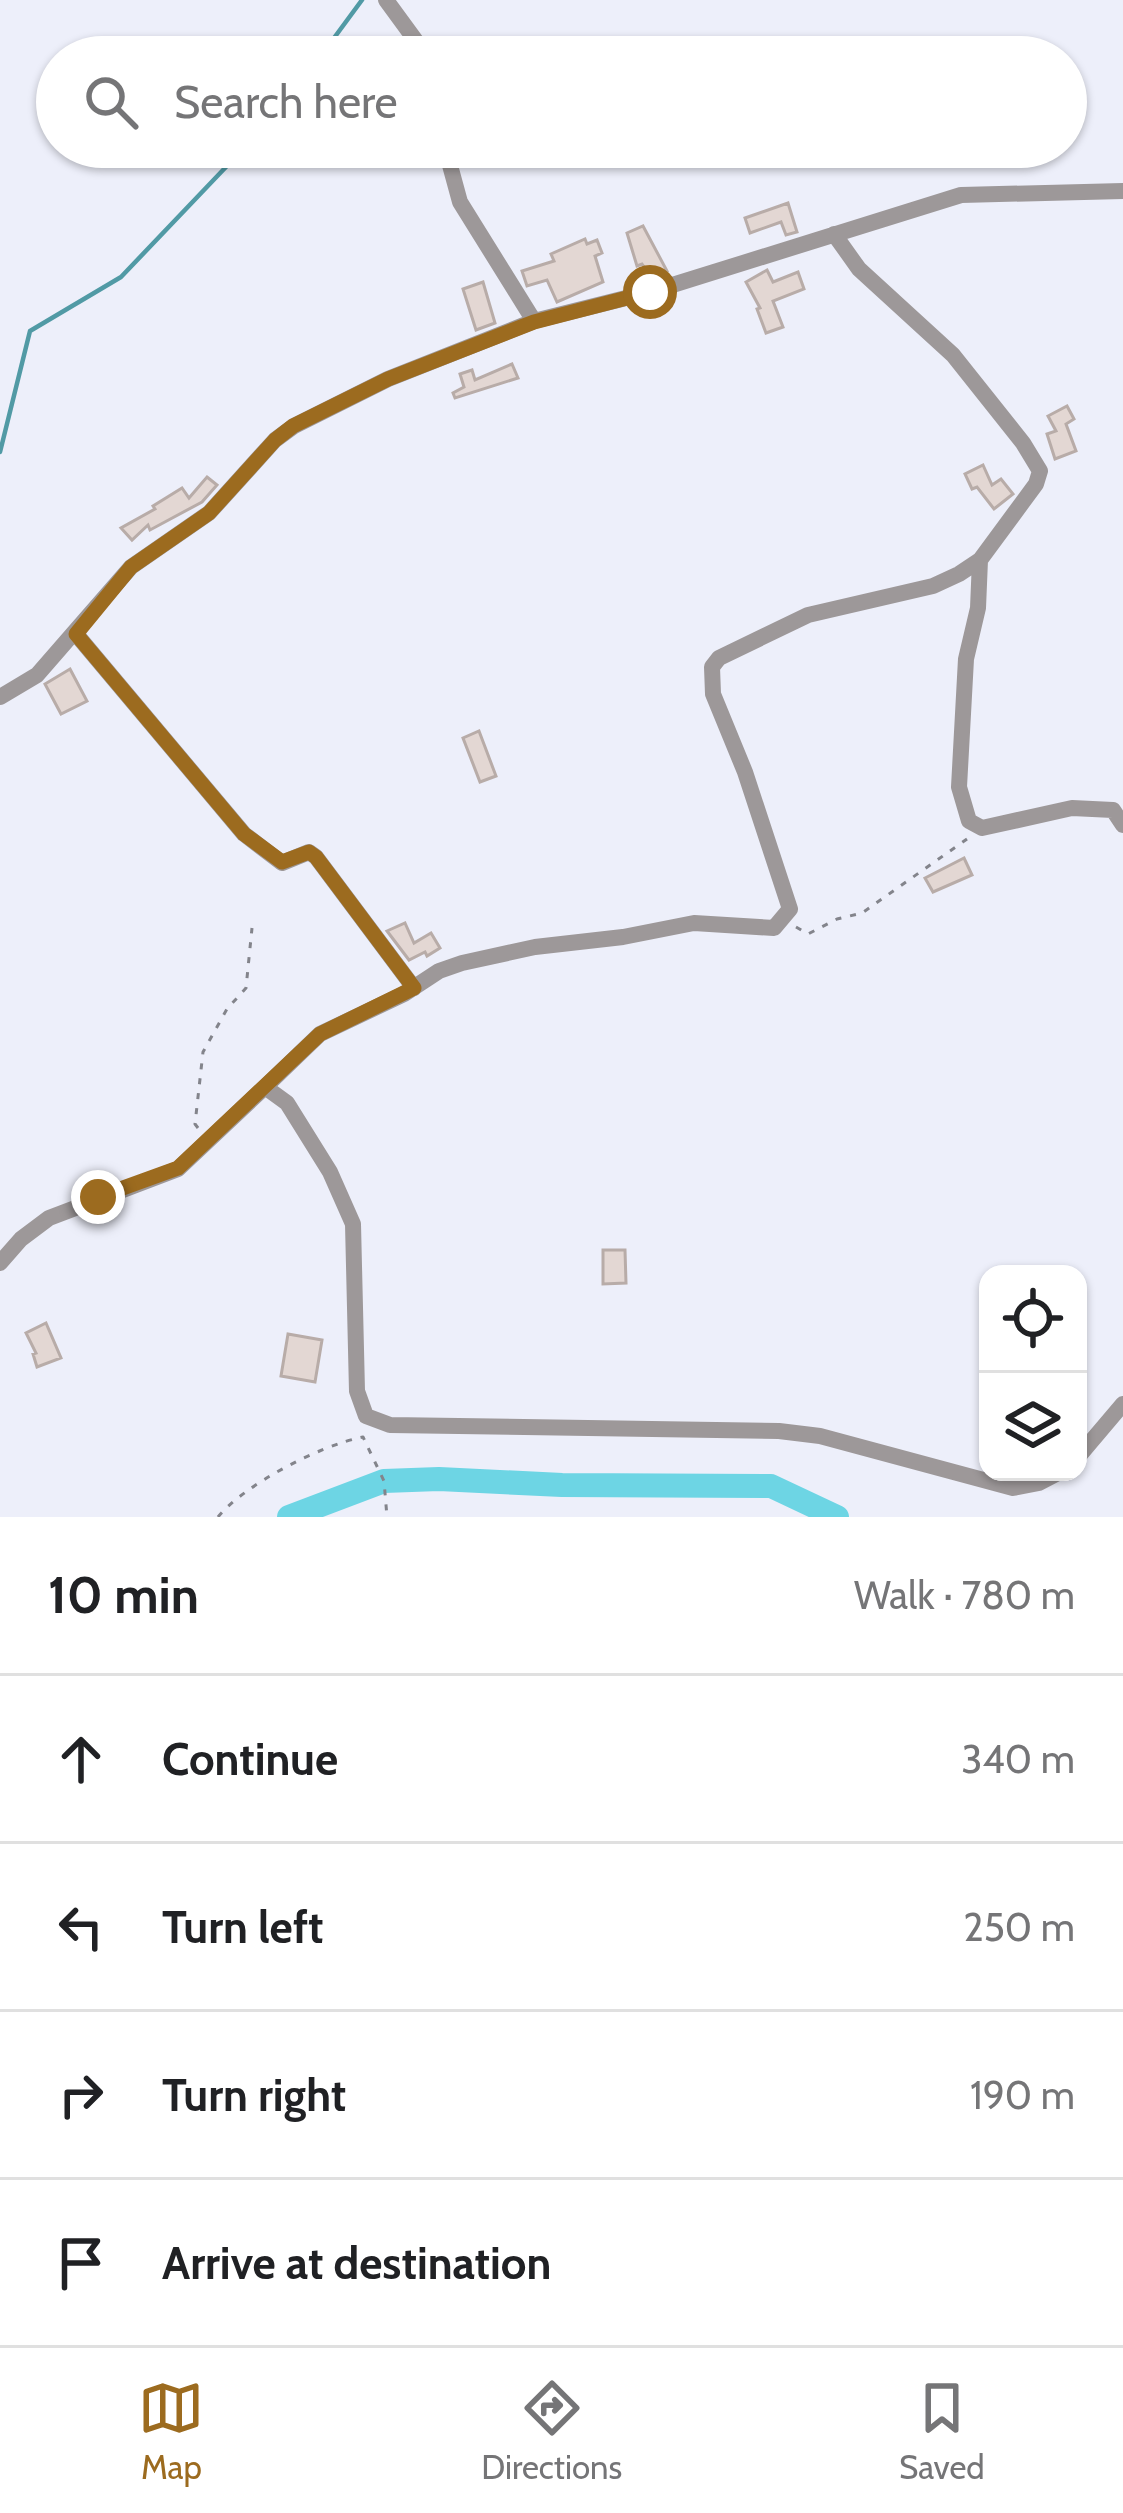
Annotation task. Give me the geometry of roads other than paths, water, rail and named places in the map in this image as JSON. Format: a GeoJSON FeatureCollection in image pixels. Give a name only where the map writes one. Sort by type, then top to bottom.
{"type":"FeatureCollection","features":[{"type":"Feature","properties":{"kind":"street"},"geometry":{"type":"LineString","coordinates":[[386,0],[413,36]]}},
{"type":"Feature","properties":{"kind":"street"},"geometry":{"type":"LineString","coordinates":[[451,168],[460,202],[534,322]]}},
{"type":"Feature","properties":{"kind":"street"},"geometry":{"type":"LineString","coordinates":[[0,697],[37,675],[131,567],[209,513],[275,440],[293,426],[388,379],[534,322],[650,292],[961,194],[1123,191]]}},
{"type":"Feature","properties":{"kind":"street"},"geometry":{"type":"LineString","coordinates":[[0,1263],[49,1218],[168,1174],[320,1034],[439,971],[535,947],[694,923],[775,928],[784,921],[790,909],[784,886],[713,694],[712,668],[719,658],[808,615],[933,586],[980,560],[1036,484],[1040,471],[953,355],[859,269],[834,234]]}},
{"type":"Feature","properties":{"kind":"street"},"geometry":{"type":"LineString","coordinates":[[980,560],[977,608],[965,659],[959,787],[969,820],[982,828],[1072,808],[1113,810],[1123,825]]}},
{"type":"Feature","properties":{"kind":"street"},"geometry":{"type":"LineString","coordinates":[[76,634],[244,834],[282,862],[309,852],[316,857],[414,988]]}},
{"type":"Feature","properties":{"kind":"street"},"geometry":{"type":"LineString","coordinates":[[266,1087],[298,1120],[330,1172],[353,1225],[357,1391],[366,1416],[390,1426],[779,1431],[820,1436],[979,1479]]}},
{"type":"Feature","properties":{"kind":"street"},"geometry":{"type":"LineString","coordinates":[[1087,1446],[1123,1404]]}},
{"type":"Feature","properties":{"kind":"street"},"geometry":{"type":"LineString","coordinates":[[987,1481],[1013,1488],[1043,1481]]}},
{"type":"Feature","properties":{"kind":"waterway"},"geometry":{"type":"LineString","coordinates":[[335,36],[362,0]]}},
{"type":"Feature","properties":{"kind":"waterway"},"geometry":{"type":"LineString","coordinates":[[0,452],[30,331],[121,277],[225,168]]}},
{"type":"Feature","properties":{"kind":"waterway"},"geometry":{"type":"LineString","coordinates":[[289,1517],[384,1481],[439,1479],[771,1486],[837,1517]]}}]}
